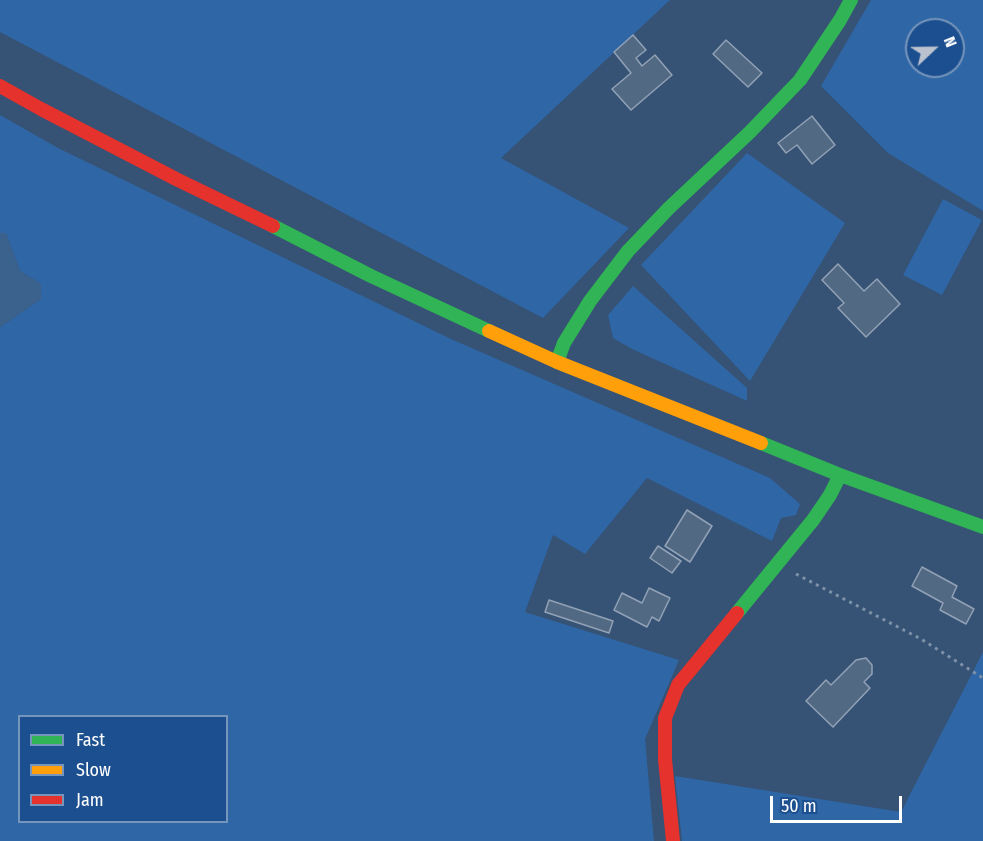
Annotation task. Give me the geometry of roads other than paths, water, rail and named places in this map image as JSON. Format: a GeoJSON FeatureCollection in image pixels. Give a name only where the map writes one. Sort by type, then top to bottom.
{"type":"FeatureCollection","features":[{"type":"Feature","properties":{"kind":"main road"},"geometry":{"type":"LineString","coordinates":[[557,362],[564,343],[591,301],[628,251],[669,207],[750,132],[800,80],[851,0]]}},
{"type":"Feature","properties":{"kind":"main road"},"geometry":{"type":"LineString","coordinates":[[0,86],[136,158],[371,276],[557,362],[840,475],[983,527]]}},
{"type":"Feature","properties":{"kind":"main road"},"geometry":{"type":"LineString","coordinates":[[673,841],[665,759],[665,718],[678,685],[813,520],[840,475]]}}]}
